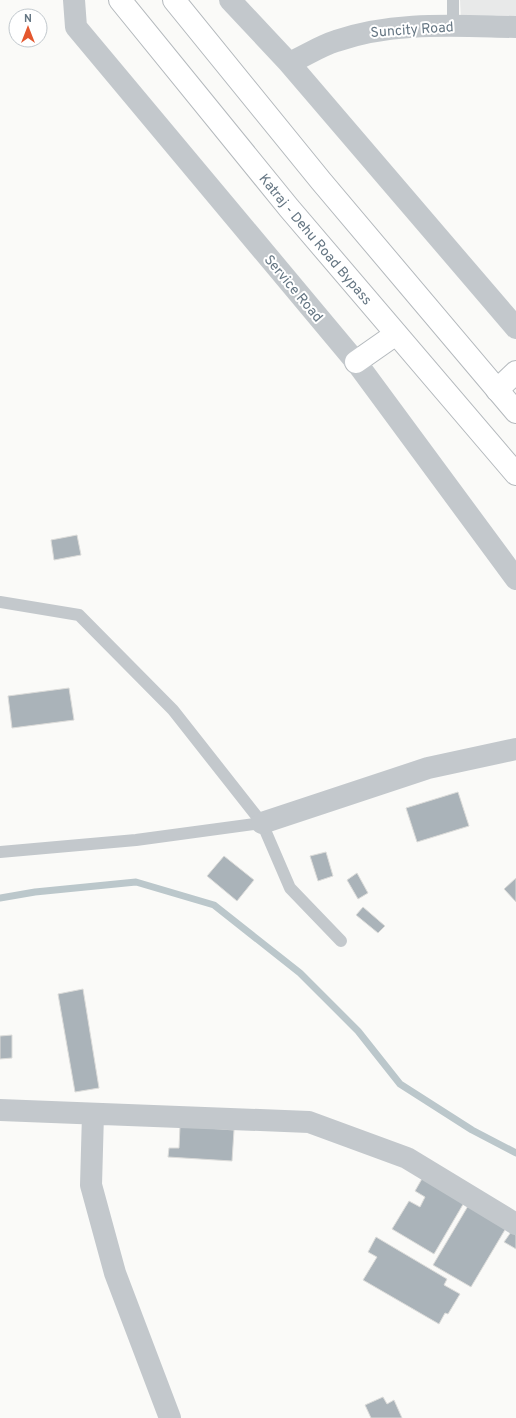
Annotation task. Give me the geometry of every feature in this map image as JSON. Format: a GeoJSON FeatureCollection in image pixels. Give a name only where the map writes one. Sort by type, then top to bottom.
{"type":"FeatureCollection","features":[{"type":"Feature","properties":{"kind":"highway","name":"Katraj - Dehu Road Bypass"},"geometry":{"type":"LineString","coordinates":[[120,0],[289,208],[516,474]]}},
{"type":"Feature","properties":{"kind":"highway"},"geometry":{"type":"LineString","coordinates":[[174,0],[321,180],[516,412]]}},
{"type":"Feature","properties":{"kind":"highway"},"geometry":{"type":"LineString","coordinates":[[356,362],[396,334]]}},
{"type":"Feature","properties":{"kind":"highway"},"geometry":{"type":"LineString","coordinates":[[497,390],[516,372]]}},
{"type":"Feature","properties":{"kind":"street","name":"Service Road"},"geometry":{"type":"LineString","coordinates":[[74,0],[76,27],[356,362],[516,579]]}},
{"type":"Feature","properties":{"kind":"street"},"geometry":{"type":"LineString","coordinates":[[230,0],[289,63],[516,328]]}},
{"type":"Feature","properties":{"kind":"street","name":"Suncity Road"},"geometry":{"type":"LineString","coordinates":[[289,63],[335,41],[371,31],[428,25],[516,27]]}},
{"type":"Feature","properties":{"kind":"street"},"geometry":{"type":"LineString","coordinates":[[262,823],[428,768],[516,749]]}},
{"type":"Feature","properties":{"kind":"street"},"geometry":{"type":"LineString","coordinates":[[0,1110],[309,1122],[406,1158],[516,1224]]}},
{"type":"Feature","properties":{"kind":"street"},"geometry":{"type":"LineString","coordinates":[[93,1114],[91,1186],[115,1273],[170,1418]]}},
{"type":"Feature","properties":{"kind":"lane"},"geometry":{"type":"LineString","coordinates":[[452,25],[453,0]]}},
{"type":"Feature","properties":{"kind":"lane"},"geometry":{"type":"LineString","coordinates":[[0,602],[79,615],[173,710],[262,823],[290,888],[340,941]]}},
{"type":"Feature","properties":{"kind":"lane"},"geometry":{"type":"LineString","coordinates":[[0,852],[136,840],[262,823]]}},
{"type":"Feature","properties":{"kind":"shaded area"},"geometry":{"type":"Polygon","coordinates":[[[460,0],[516,0],[516,21],[461,19],[460,0]]]}},
{"type":"Feature","properties":{"kind":"building"},"geometry":{"type":"Polygon","coordinates":[[[77,535],[81,555],[54,560],[51,540],[77,535]]]}},
{"type":"Feature","properties":{"kind":"building"},"geometry":{"type":"Polygon","coordinates":[[[69,688],[74,720],[12,728],[8,696],[69,688]]]}},
{"type":"Feature","properties":{"kind":"building"},"geometry":{"type":"Polygon","coordinates":[[[458,792],[469,826],[417,842],[406,808],[458,792]]]}},
{"type":"Feature","properties":{"kind":"building"},"geometry":{"type":"Polygon","coordinates":[[[326,852],[333,876],[318,881],[310,856],[326,852]]]}},
{"type":"Feature","properties":{"kind":"building"},"geometry":{"type":"Polygon","coordinates":[[[224,856],[254,880],[237,901],[207,876],[224,856]]]}},
{"type":"Feature","properties":{"kind":"building"},"geometry":{"type":"Polygon","coordinates":[[[357,873],[368,893],[358,899],[347,880],[357,873]]]}},
{"type":"Feature","properties":{"kind":"building"},"geometry":{"type":"Polygon","coordinates":[[[516,878],[516,902],[504,889],[516,878]]]}},
{"type":"Feature","properties":{"kind":"building"},"geometry":{"type":"Polygon","coordinates":[[[363,907],[385,926],[378,933],[356,915],[363,907]]]}},
{"type":"Feature","properties":{"kind":"building"},"geometry":{"type":"Polygon","coordinates":[[[83,989],[99,1088],[75,1092],[58,994],[83,989]]]}},
{"type":"Feature","properties":{"kind":"building"},"geometry":{"type":"Polygon","coordinates":[[[12,1035],[12,1058],[0,1059],[0,1036],[12,1035]]]}},
{"type":"Feature","properties":{"kind":"building"},"geometry":{"type":"Polygon","coordinates":[[[180,1126],[234,1130],[232,1161],[168,1157],[169,1148],[179,1148],[180,1126]]]}},
{"type":"Feature","properties":{"kind":"building"},"geometry":{"type":"Polygon","coordinates":[[[423,1177],[465,1201],[434,1254],[392,1229],[409,1201],[420,1207],[425,1197],[415,1191],[423,1177]]]}},
{"type":"Feature","properties":{"kind":"building"},"geometry":{"type":"Polygon","coordinates":[[[468,1206],[506,1228],[471,1287],[433,1265],[468,1206]]]}},
{"type":"Feature","properties":{"kind":"building"},"geometry":{"type":"Polygon","coordinates":[[[511,1232],[516,1235],[516,1249],[504,1242],[511,1232]]]}},
{"type":"Feature","properties":{"kind":"building"},"geometry":{"type":"Polygon","coordinates":[[[376,1237],[447,1279],[444,1285],[460,1294],[448,1314],[445,1313],[439,1324],[363,1280],[377,1257],[368,1252],[376,1237]]]}},
{"type":"Feature","properties":{"kind":"building"},"geometry":{"type":"Polygon","coordinates":[[[383,1397],[387,1404],[394,1400],[402,1418],[371,1418],[365,1405],[383,1397]]]}},
{"type":"Feature","properties":{"kind":"waterway"},"geometry":{"type":"LineString","coordinates":[[0,898],[35,892],[136,882],[214,905],[300,973],[358,1031],[400,1084],[472,1130],[516,1153]]}}]}
